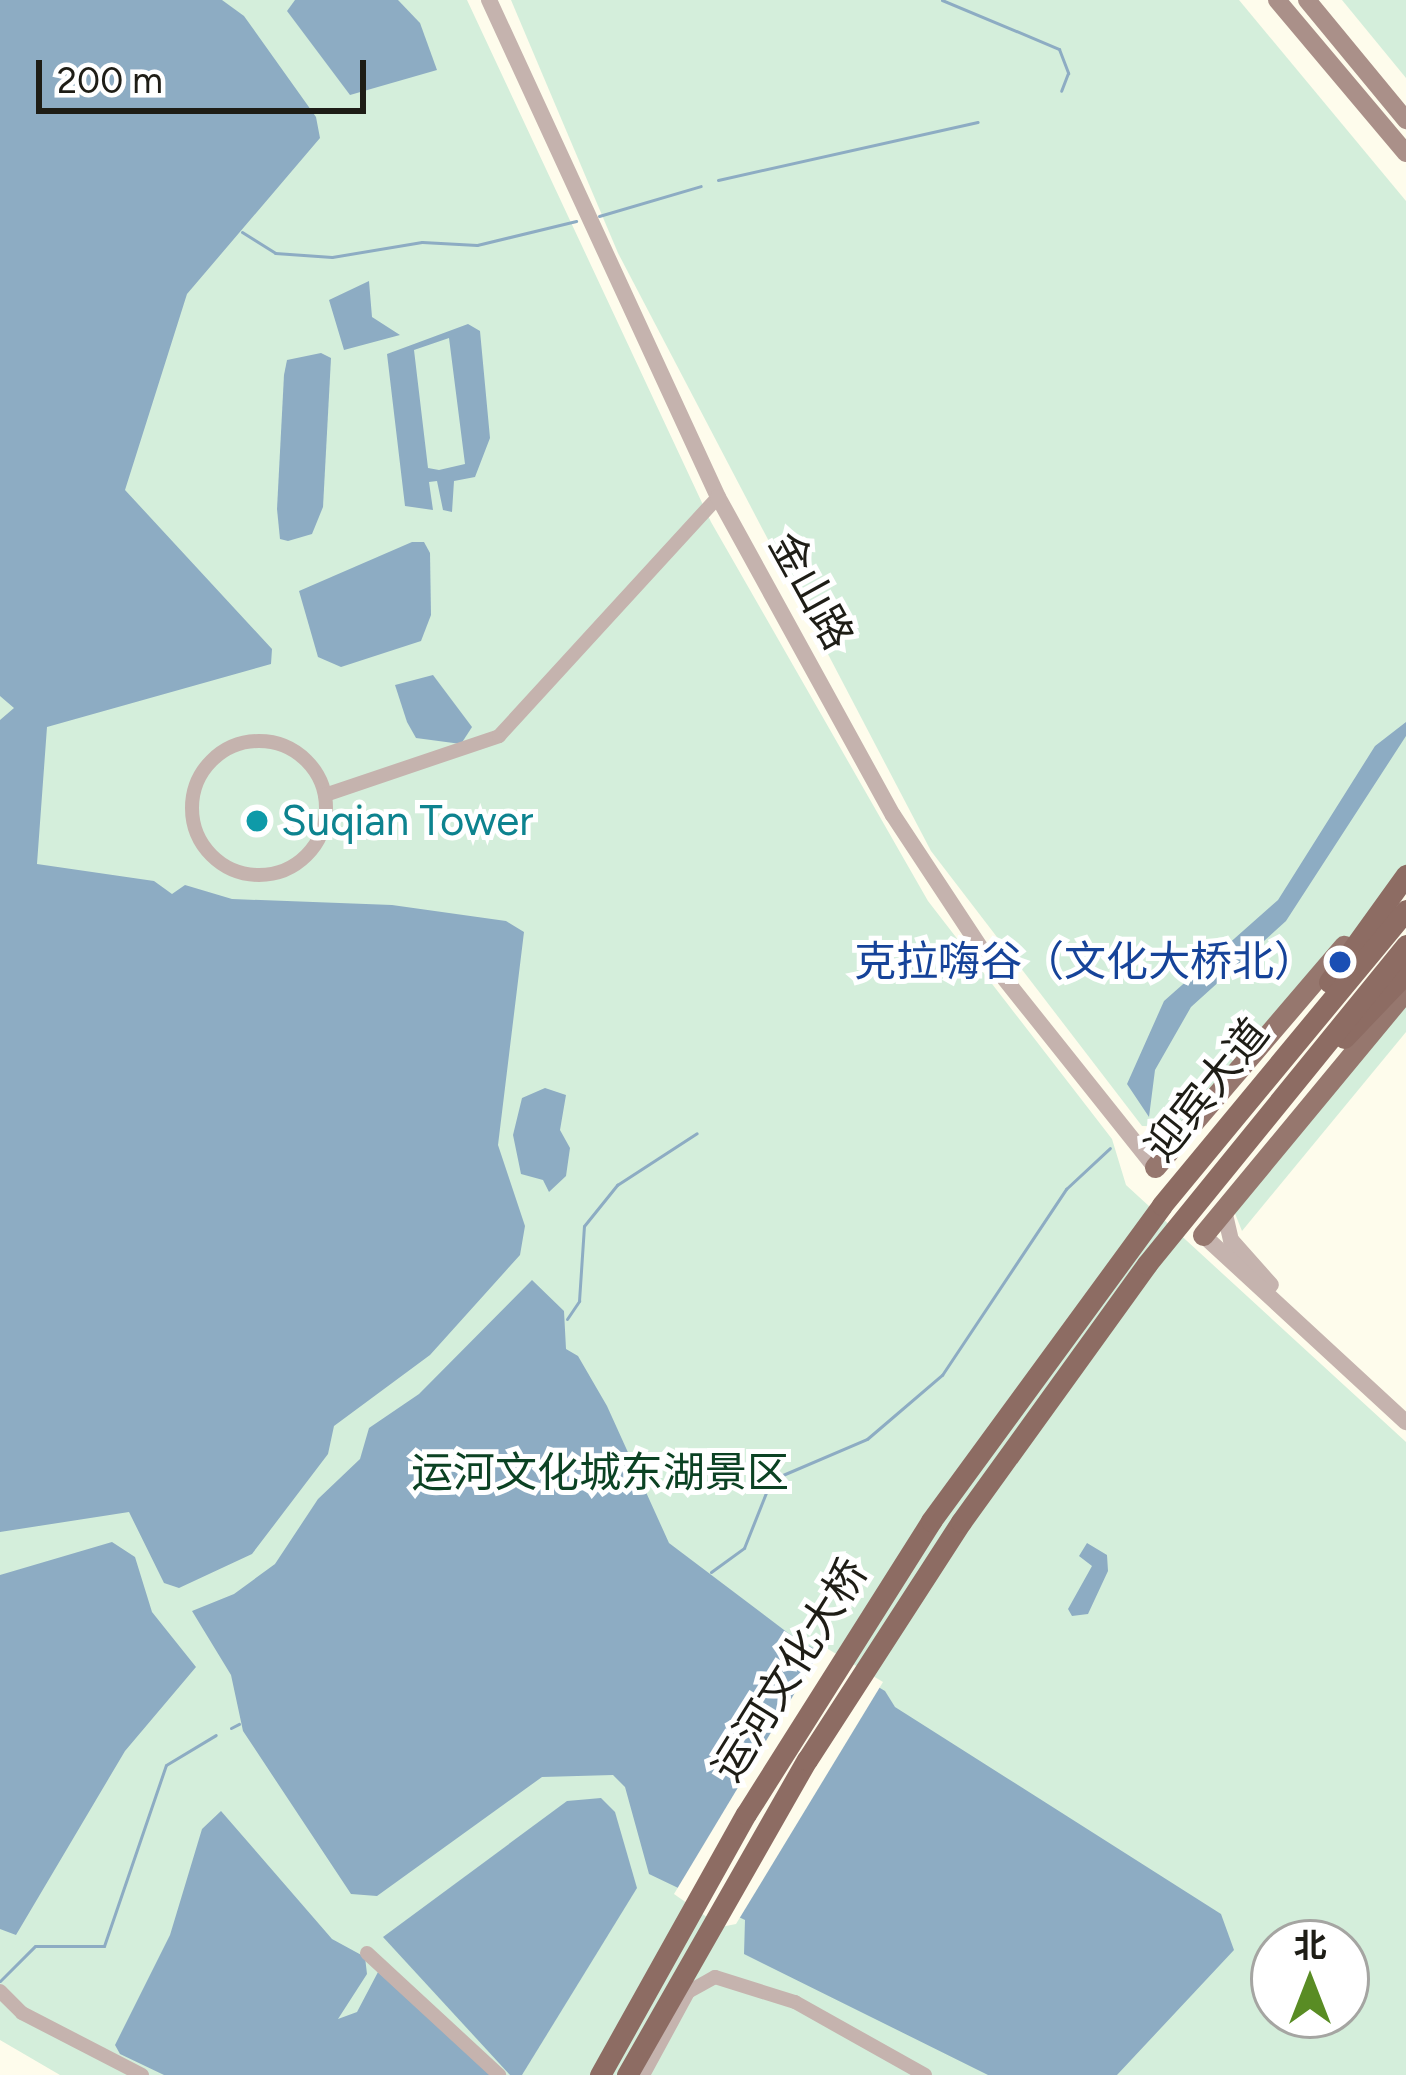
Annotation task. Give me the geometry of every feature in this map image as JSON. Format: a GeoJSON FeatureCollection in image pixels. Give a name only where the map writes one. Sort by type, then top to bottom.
{"type":"FeatureCollection","features":[{"type":"Feature","properties":{"kind":"highway"},"geometry":{"type":"LineString","coordinates":[[1120,1262],[1163,1193],[1406,873]]}},
{"type":"Feature","properties":{"kind":"highway","name":"迎宾大道"},"geometry":{"type":"LineString","coordinates":[[1084,1330],[1147,1264],[1399,951],[1406,910]]}},
{"type":"Feature","properties":{"kind":"highway","name":"迎宾大道"},"geometry":{"type":"LineString","coordinates":[[1084,1330],[1120,1262],[1399,951]]}},
{"type":"Feature","properties":{"kind":"highway","name":"运河文化大桥"},"geometry":{"type":"LineString","coordinates":[[600,2075],[746,1814],[876,1606],[1084,1330]]}},
{"type":"Feature","properties":{"kind":"highway","name":"运河文化大桥"},"geometry":{"type":"LineString","coordinates":[[627,2075],[869,1661],[1084,1330]]}},
{"type":"Feature","properties":{"kind":"main road"},"geometry":{"type":"LineString","coordinates":[[1277,0],[1406,153]]}},
{"type":"Feature","properties":{"kind":"main road"},"geometry":{"type":"LineString","coordinates":[[1307,0],[1406,120]]}},
{"type":"Feature","properties":{"kind":"main road"},"geometry":{"type":"LineString","coordinates":[[1155,1167],[1406,873]]}},
{"type":"Feature","properties":{"kind":"main road"},"geometry":{"type":"LineString","coordinates":[[1203,1235],[1406,990]]}},
{"type":"Feature","properties":{"kind":"street","name":"金山路"},"geometry":{"type":"LineString","coordinates":[[489,0],[718,497],[929,877],[1155,1167]]}},
{"type":"Feature","properties":{"kind":"street"},"geometry":{"type":"LineString","coordinates":[[326,795],[499,736],[718,497]]}},
{"type":"Feature","properties":{"kind":"street"},"geometry":{"type":"LineString","coordinates":[[243,742],[286,746],[318,775],[326,795],[321,836],[309,853],[274,874],[233,871],[202,845],[193,826],[195,783],[223,750],[243,742]]}},
{"type":"Feature","properties":{"kind":"street"},"geometry":{"type":"LineString","coordinates":[[1224,1210],[1232,1240],[1336,1357]]}},
{"type":"Feature","properties":{"kind":"street"},"geometry":{"type":"LineString","coordinates":[[1203,1235],[1406,1423]]}},
{"type":"Feature","properties":{"kind":"street"},"geometry":{"type":"LineString","coordinates":[[368,1953],[499,2075]]}},
{"type":"Feature","properties":{"kind":"street"},"geometry":{"type":"LineString","coordinates":[[643,2075],[688,1992],[715,1977],[795,2002],[925,2075]]}},
{"type":"Feature","properties":{"kind":"street"},"geometry":{"type":"LineString","coordinates":[[0,1991],[22,2013],[142,2075]]}},
{"type":"Feature","properties":{"kind":"green space","name":"运河文化城东湖景区"},"geometry":{"type":"Polygon","coordinates":[[[0,0],[467,0],[711,522],[928,901],[1112,1139],[1126,1185],[1406,1442],[1406,2075],[60,2075],[0,2040],[0,0]]]}},
{"type":"Feature","properties":{"kind":"green space"},"geometry":{"type":"Polygon","coordinates":[[[511,0],[1239,0],[1406,201],[1406,878],[1197,1127],[1142,1126],[931,851],[618,253],[511,0]]]}},
{"type":"Feature","properties":{"kind":"green space"},"geometry":{"type":"Polygon","coordinates":[[[1342,0],[1406,0],[1406,78],[1342,0]]]}},
{"type":"Feature","properties":{"kind":"green space"},"geometry":{"type":"Polygon","coordinates":[[[1406,982],[1406,1032],[1242,1231],[1234,1211],[1406,982]]]}},
{"type":"Feature","properties":{"kind":"water"},"geometry":{"type":"Polygon","coordinates":[[[0,0],[222,0],[244,16],[316,117],[320,138],[187,294],[125,490],[272,649],[271,664],[47,727],[37,864],[154,881],[172,894],[185,885],[232,899],[392,905],[506,921],[524,932],[498,1145],[525,1226],[520,1255],[430,1355],[334,1426],[328,1454],[252,1554],[179,1588],[164,1583],[129,1512],[0,1532],[0,720],[14,708],[0,696],[0,0]]]}},
{"type":"Feature","properties":{"kind":"water"},"geometry":{"type":"Polygon","coordinates":[[[295,0],[398,0],[420,23],[437,70],[350,95],[287,11],[295,0]]]}},
{"type":"Feature","properties":{"kind":"water"},"geometry":{"type":"Polygon","coordinates":[[[369,281],[372,317],[400,335],[344,350],[329,300],[369,281]]]}},
{"type":"Feature","properties":{"kind":"water"},"geometry":{"type":"Polygon","coordinates":[[[468,324],[480,331],[490,438],[475,477],[454,481],[452,512],[443,510],[437,481],[429,482],[433,510],[405,506],[387,354],[468,324]],[[449,338],[414,350],[428,468],[465,464],[449,338]]]}},
{"type":"Feature","properties":{"kind":"water"},"geometry":{"type":"Polygon","coordinates":[[[321,353],[331,358],[323,507],[312,534],[288,541],[280,539],[277,509],[284,375],[287,360],[321,353]]]}},
{"type":"Feature","properties":{"kind":"water"},"geometry":{"type":"Polygon","coordinates":[[[412,542],[424,542],[430,553],[431,615],[421,641],[341,667],[318,657],[299,591],[412,542]]]}},
{"type":"Feature","properties":{"kind":"water"},"geometry":{"type":"Polygon","coordinates":[[[433,675],[472,727],[461,744],[416,738],[407,722],[395,685],[433,675]]]}},
{"type":"Feature","properties":{"kind":"water"},"geometry":{"type":"Polygon","coordinates":[[[1406,722],[1406,736],[1286,921],[1191,1007],[1155,1070],[1149,1117],[1127,1084],[1164,1001],[1278,900],[1375,746],[1406,722]]]}},
{"type":"Feature","properties":{"kind":"water"},"geometry":{"type":"Polygon","coordinates":[[[545,1088],[566,1095],[560,1130],[570,1148],[566,1176],[549,1192],[543,1180],[521,1174],[513,1135],[522,1098],[545,1088]]]}},
{"type":"Feature","properties":{"kind":"water"},"geometry":{"type":"Polygon","coordinates":[[[532,1280],[564,1311],[566,1349],[578,1356],[607,1406],[669,1543],[788,1633],[885,1691],[895,1707],[1221,1914],[1234,1950],[1117,2075],[988,2075],[744,1954],[745,1920],[649,1874],[625,1787],[613,1775],[542,1777],[377,1896],[351,1894],[243,1731],[231,1675],[192,1611],[234,1594],[275,1564],[318,1499],[360,1459],[369,1428],[419,1394],[532,1280]]]}},
{"type":"Feature","properties":{"kind":"water"},"geometry":{"type":"Polygon","coordinates":[[[112,1542],[135,1557],[152,1612],[196,1667],[125,1751],[16,1935],[0,1929],[0,1575],[112,1542]]]}},
{"type":"Feature","properties":{"kind":"water"},"geometry":{"type":"Polygon","coordinates":[[[1087,1543],[1107,1555],[1108,1571],[1088,1614],[1072,1616],[1068,1609],[1092,1566],[1079,1556],[1087,1543]]]}},
{"type":"Feature","properties":{"kind":"water"},"geometry":{"type":"Polygon","coordinates":[[[601,1798],[615,1812],[637,1888],[522,2075],[510,2075],[383,1937],[567,1801],[601,1798]]]}},
{"type":"Feature","properties":{"kind":"water"},"geometry":{"type":"Polygon","coordinates":[[[221,1811],[332,1939],[365,1957],[367,1974],[338,2019],[357,2012],[378,1972],[491,2075],[164,2075],[120,2054],[115,2045],[170,1935],[202,1829],[221,1811]]]}},
{"type":"Feature","properties":{"kind":"pier"},"geometry":{"type":"Polygon","coordinates":[[[823,1646],[883,1682],[736,1924],[721,1927],[674,1894],[823,1646]]]}},
{"type":"Feature","properties":{"kind":"waterway"},"geometry":{"type":"LineString","coordinates":[[942,0],[1059,49],[1068,73],[1061,91]]}},
{"type":"Feature","properties":{"kind":"waterway"},"geometry":{"type":"LineString","coordinates":[[718,180],[978,122]]}},
{"type":"Feature","properties":{"kind":"waterway"},"geometry":{"type":"LineString","coordinates":[[599,216],[701,186]]}},
{"type":"Feature","properties":{"kind":"waterway"},"geometry":{"type":"LineString","coordinates":[[242,232],[275,253],[332,257],[422,242],[477,245],[576,221]]}},
{"type":"Feature","properties":{"kind":"waterway"},"geometry":{"type":"LineString","coordinates":[[567,1319],[579,1301],[584,1226],[617,1185],[697,1133]]}},
{"type":"Feature","properties":{"kind":"waterway"},"geometry":{"type":"LineString","coordinates":[[711,1572],[744,1548],[771,1480],[867,1439],[942,1375],[1066,1189],[1110,1148]]}},
{"type":"Feature","properties":{"kind":"waterway"},"geometry":{"type":"LineString","coordinates":[[231,1728],[239,1724]]}},
{"type":"Feature","properties":{"kind":"waterway"},"geometry":{"type":"LineString","coordinates":[[0,1981],[35,1946],[104,1946],[166,1765],[216,1735]]}},
{"type":"Feature","properties":{"kind":"place","name":"Suqian Tower"},"geometry":{"type":"Point","coordinates":[257,821]}},
{"type":"Feature","properties":{"kind":"place","name":"克拉嗨谷（文化大桥北）"},"geometry":{"type":"Point","coordinates":[1340,962]}}]}
